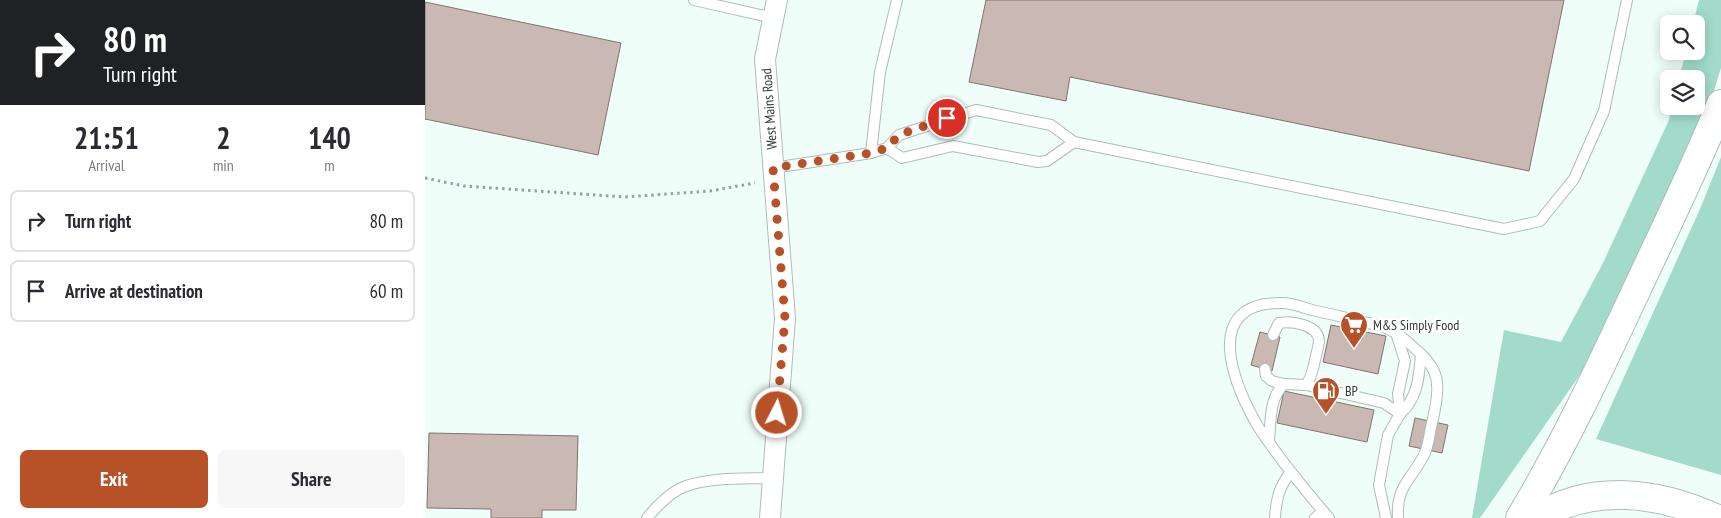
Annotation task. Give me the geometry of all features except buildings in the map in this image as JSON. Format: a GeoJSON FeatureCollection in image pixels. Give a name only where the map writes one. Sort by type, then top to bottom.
{"type":"FeatureCollection","features":[{"type":"Feature","properties":{"kind":"main road"},"geometry":{"type":"LineString","coordinates":[[1520,518],[1561,448],[1607,355],[1678,203],[1721,104]]}},
{"type":"Feature","properties":{"kind":"main road"},"geometry":{"type":"LineString","coordinates":[[1537,518],[1570,501],[1623,494],[1649,496],[1685,506],[1715,518]]}},
{"type":"Feature","properties":{"kind":"street","name":"West Mains Road"},"geometry":{"type":"LineString","coordinates":[[770,518],[785,318],[765,59],[775,9]]}},
{"type":"Feature","properties":{"kind":"lane"},"geometry":{"type":"LineString","coordinates":[[693,0],[775,9]]}},
{"type":"Feature","properties":{"kind":"lane"},"geometry":{"type":"LineString","coordinates":[[871,153],[880,72],[897,0]]}},
{"type":"Feature","properties":{"kind":"lane"},"geometry":{"type":"LineString","coordinates":[[773,174],[887,148],[899,135],[976,110],[1051,125],[1075,142],[1504,229],[1540,221],[1574,179],[1604,111],[1627,0]]}},
{"type":"Feature","properties":{"kind":"lane"},"geometry":{"type":"LineString","coordinates":[[887,148],[902,158],[953,146],[1038,162],[1047,160],[1075,142]]}},
{"type":"Feature","properties":{"kind":"lane"},"geometry":{"type":"LineString","coordinates":[[1322,516],[1269,441],[1242,393],[1231,354],[1229,334],[1234,321],[1244,312],[1260,305],[1283,303],[1382,326],[1396,332],[1421,354],[1438,379],[1437,400],[1425,454],[1399,493],[1398,518]]}},
{"type":"Feature","properties":{"kind":"lane"},"geometry":{"type":"LineString","coordinates":[[1273,335],[1279,323],[1289,322],[1306,326],[1315,332],[1319,340],[1311,379],[1306,385]]}},
{"type":"Feature","properties":{"kind":"lane"},"geometry":{"type":"LineString","coordinates":[[1396,332],[1405,361],[1399,394],[1400,414]]}},
{"type":"Feature","properties":{"kind":"lane"},"geometry":{"type":"LineString","coordinates":[[1386,518],[1379,485],[1388,435],[1400,414],[1410,404],[1414,396],[1421,354]]}},
{"type":"Feature","properties":{"kind":"lane"},"geometry":{"type":"LineString","coordinates":[[1265,369],[1266,376],[1272,381],[1284,384],[1306,385],[1384,403],[1400,414]]}},
{"type":"Feature","properties":{"kind":"lane"},"geometry":{"type":"LineString","coordinates":[[1269,441],[1273,399],[1276,392],[1284,384]]}},
{"type":"Feature","properties":{"kind":"lane"},"geometry":{"type":"LineString","coordinates":[[1275,518],[1276,502],[1281,484],[1290,473]]}},
{"type":"Feature","properties":{"kind":"lane"},"geometry":{"type":"LineString","coordinates":[[647,518],[662,502],[685,486],[717,481],[772,478]]}},
{"type":"Feature","properties":{"kind":"path"},"geometry":{"type":"LineString","coordinates":[[425,178],[464,186],[625,197],[710,190],[773,174]]}},
{"type":"Feature","properties":{"kind":"green space"},"geometry":{"type":"Polygon","coordinates":[[[1699,0],[1721,0],[1721,68],[1705,114],[1705,70],[1681,70],[1684,60],[1705,60],[1705,15],[1695,15],[1699,0]]]}},
{"type":"Feature","properties":{"kind":"green space"},"geometry":{"type":"Polygon","coordinates":[[[1670,115],[1704,115],[1591,359],[1480,518],[1472,518],[1504,330],[1561,342],[1603,263],[1670,115]]]}},
{"type":"Feature","properties":{"kind":"green space"},"geometry":{"type":"Polygon","coordinates":[[[1721,157],[1721,475],[1596,439],[1700,209],[1721,157]]]}},
{"type":"Feature","properties":{"kind":"place","name":"M&S Simply Food"},"geometry":{"type":"Point","coordinates":[1354,349]}},
{"type":"Feature","properties":{"kind":"place","name":"BP"},"geometry":{"type":"Point","coordinates":[1326,415]}},
{"type":"Feature","properties":{"kind":"route"},"geometry":{"type":"LineString","coordinates":[[777,413],[785,318],[773,168],[871,153],[887,148],[899,135],[947,118]]}}]}
